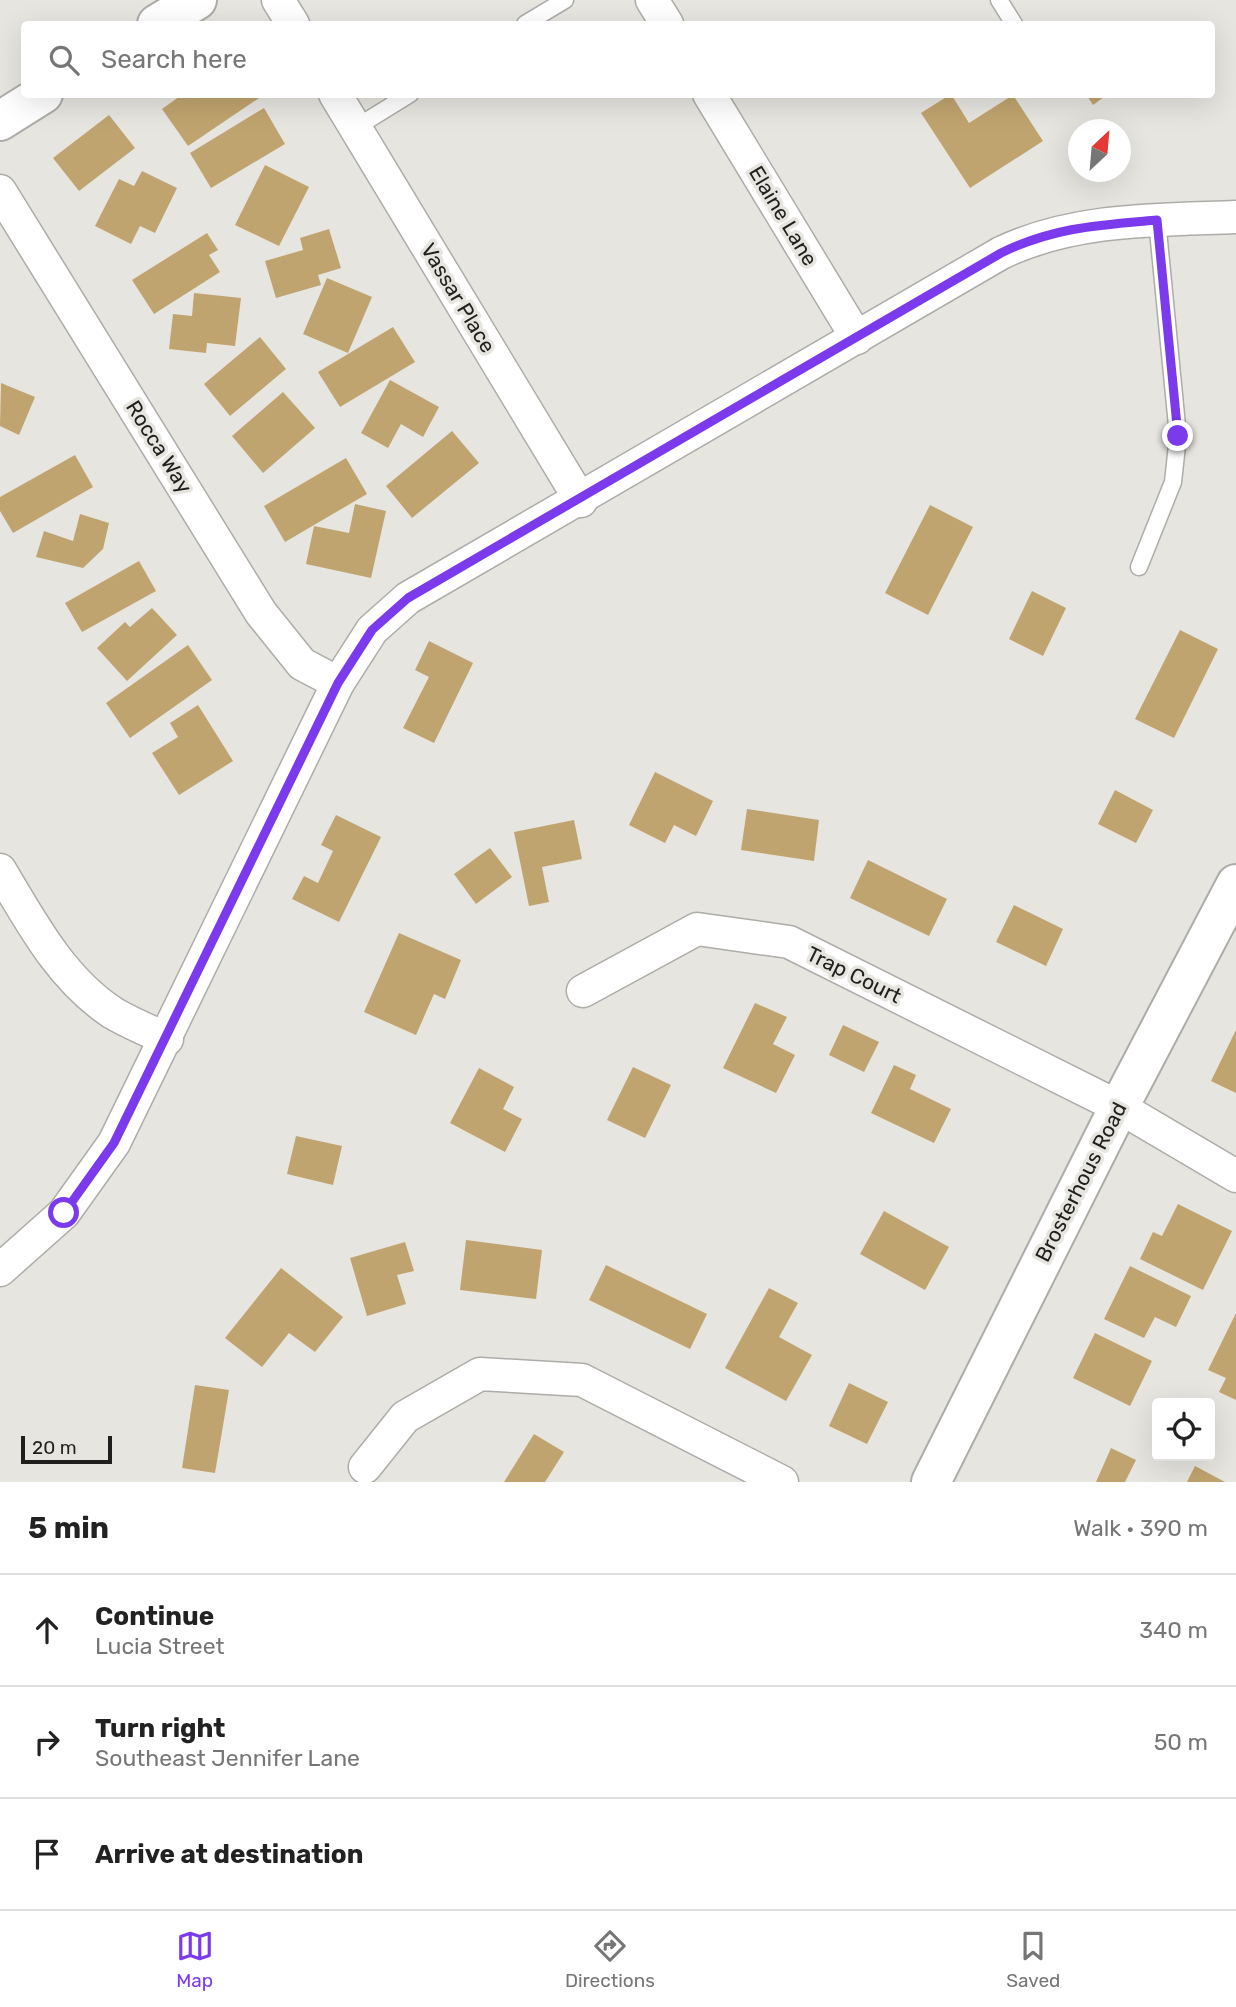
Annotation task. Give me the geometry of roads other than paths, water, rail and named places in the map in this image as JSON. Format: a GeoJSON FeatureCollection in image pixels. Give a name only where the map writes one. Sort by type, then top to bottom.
{"type":"FeatureCollection","features":[{"type":"Feature","properties":{"kind":"street"},"geometry":{"type":"LineString","coordinates":[[162,21],[197,0]]}},
{"type":"Feature","properties":{"kind":"street"},"geometry":{"type":"LineString","coordinates":[[278,0],[291,21]]}},
{"type":"Feature","properties":{"kind":"street"},"geometry":{"type":"LineString","coordinates":[[652,0],[665,21]]}},
{"type":"Feature","properties":{"kind":"street"},"geometry":{"type":"LineString","coordinates":[[0,121],[37,98]]}},
{"type":"Feature","properties":{"kind":"street","name":"Vassar Place"},"geometry":{"type":"LineString","coordinates":[[337,98],[580,500]]}},
{"type":"Feature","properties":{"kind":"street","name":"Elaine Lane"},"geometry":{"type":"LineString","coordinates":[[711,98],[857,338]]}},
{"type":"Feature","properties":{"kind":"street","name":"Rocca Way"},"geometry":{"type":"LineString","coordinates":[[0,191],[261,613],[302,664],[338,683]]}},
{"type":"Feature","properties":{"kind":"street"},"geometry":{"type":"LineString","coordinates":[[0,1270],[64,1213],[114,1143],[167,1039],[338,683],[372,630],[408,598],[1001,253],[1032,238],[1069,228],[1236,216]]}},
{"type":"Feature","properties":{"kind":"street"},"geometry":{"type":"LineString","coordinates":[[0,870],[37,932],[75,982],[113,1013],[167,1039]]}},
{"type":"Feature","properties":{"kind":"street","name":"Brosterhous Road"},"geometry":{"type":"LineString","coordinates":[[931,1482],[1119,1107],[1236,884]]}},
{"type":"Feature","properties":{"kind":"street","name":"Trap Court"},"geometry":{"type":"LineString","coordinates":[[583,990],[697,929],[789,942],[1119,1107],[1236,1176]]}},
{"type":"Feature","properties":{"kind":"street"},"geometry":{"type":"LineString","coordinates":[[365,1467],[405,1417],[480,1374],[583,1380],[782,1482]]}},
{"type":"Feature","properties":{"kind":"lane"},"geometry":{"type":"LineString","coordinates":[[530,21],[565,0]]}},
{"type":"Feature","properties":{"kind":"lane"},"geometry":{"type":"LineString","coordinates":[[999,0],[1012,21]]}},
{"type":"Feature","properties":{"kind":"lane"},"geometry":{"type":"LineString","coordinates":[[355,128],[404,98]]}},
{"type":"Feature","properties":{"kind":"lane"},"geometry":{"type":"LineString","coordinates":[[1139,567],[1173,482],[1178,436],[1157,220]]}}]}
